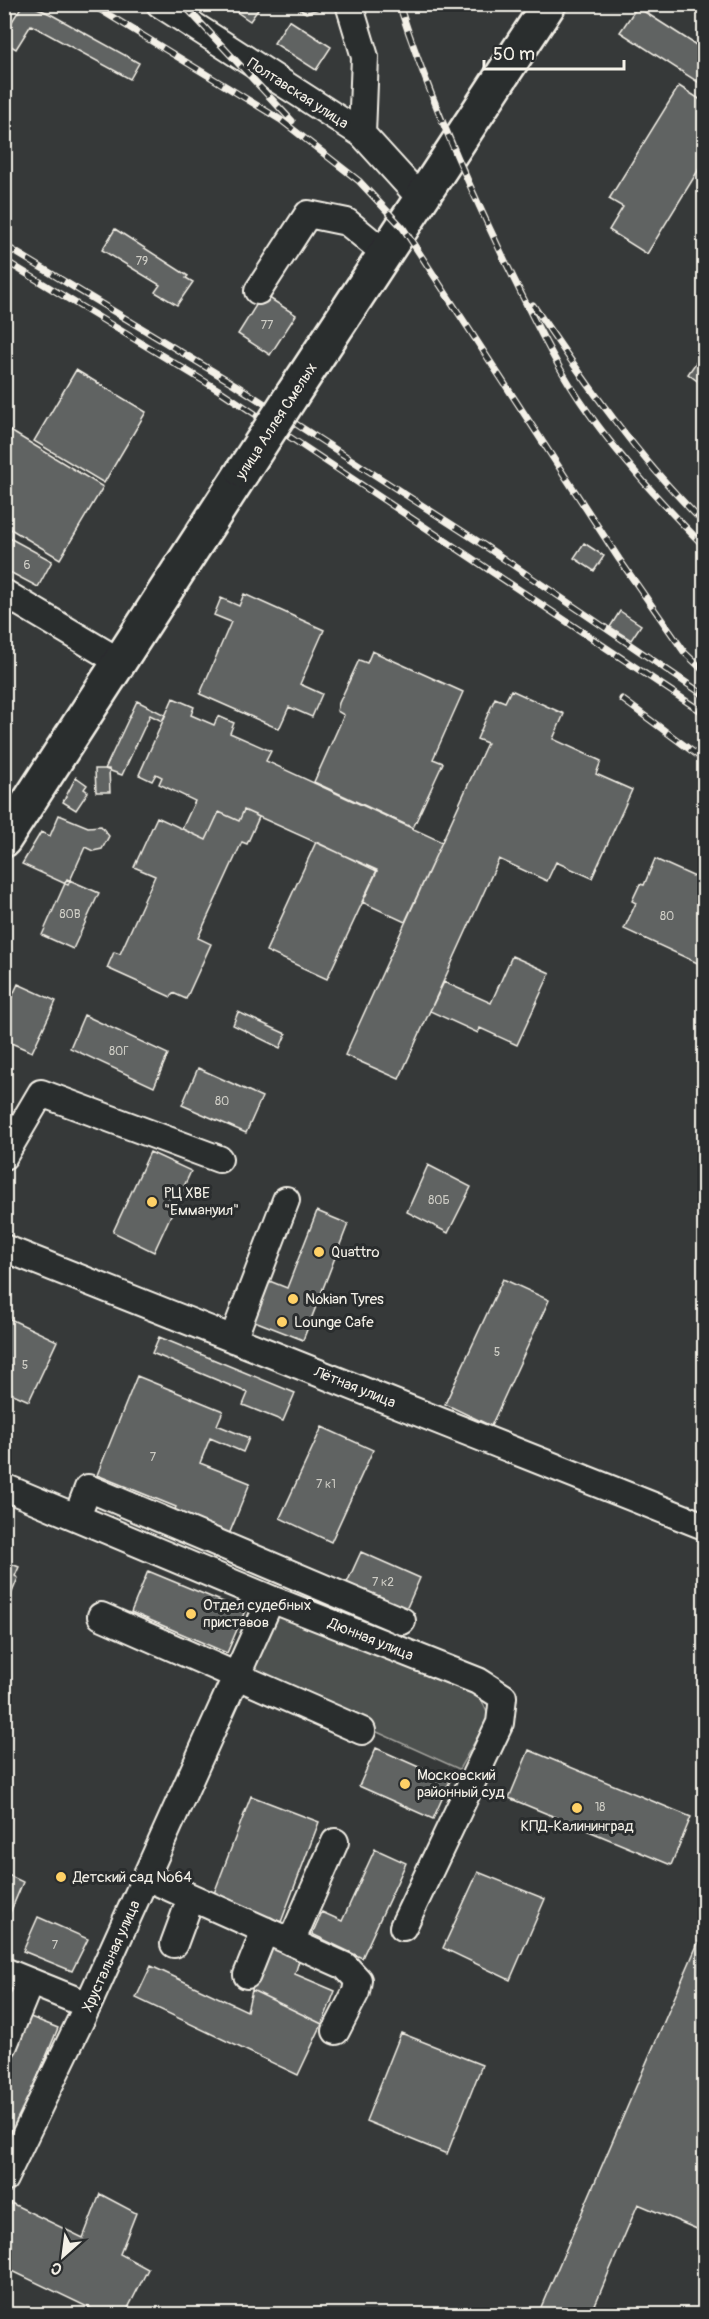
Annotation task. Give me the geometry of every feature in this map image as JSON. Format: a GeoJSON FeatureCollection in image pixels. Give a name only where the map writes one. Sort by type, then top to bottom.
{"type":"FeatureCollection","features":[{"type":"Feature","properties":{"kind":"main road","name":"улица Аллея Смелых"},"geometry":{"type":"LineString","coordinates":[[4,840],[549,4]]}},
{"type":"Feature","properties":{"kind":"street","name":"Полтавская улица"},"geometry":{"type":"LineString","coordinates":[[160,4],[362,134],[422,200]]}},
{"type":"Feature","properties":{"kind":"street"},"geometry":{"type":"LineString","coordinates":[[349,4],[365,57],[362,134]]}},
{"type":"Feature","properties":{"kind":"street"},"geometry":{"type":"LineString","coordinates":[[258,291],[308,214],[347,222],[386,254]]}},
{"type":"Feature","properties":{"kind":"street"},"geometry":{"type":"LineString","coordinates":[[4,593],[120,662]]}},
{"type":"Feature","properties":{"kind":"street"},"geometry":{"type":"LineString","coordinates":[[4,1156],[41,1093],[219,1158]]}},
{"type":"Feature","properties":{"kind":"street"},"geometry":{"type":"LineString","coordinates":[[233,1339],[286,1200]]}},
{"type":"Feature","properties":{"kind":"street","name":"Лётная улица"},"geometry":{"type":"LineString","coordinates":[[4,1248],[705,1527]]}},
{"type":"Feature","properties":{"kind":"street","name":"Дюнная улица"},"geometry":{"type":"LineString","coordinates":[[4,1487],[271,1599],[478,1681],[503,1697],[501,1723],[403,1927]]}},
{"type":"Feature","properties":{"kind":"street"},"geometry":{"type":"LineString","coordinates":[[77,1517],[88,1488],[402,1621]]}},
{"type":"Feature","properties":{"kind":"street","name":"Хрустальная улица"},"geometry":{"type":"LineString","coordinates":[[4,2179],[88,2006],[271,1599]]}},
{"type":"Feature","properties":{"kind":"street"},"geometry":{"type":"LineString","coordinates":[[101,1616],[362,1731]]}},
{"type":"Feature","properties":{"kind":"street"},"geometry":{"type":"LineString","coordinates":[[291,1942],[335,1842]]}},
{"type":"Feature","properties":{"kind":"street"},"geometry":{"type":"LineString","coordinates":[[146,1877],[345,1966],[358,1980],[356,1992],[336,2031]]}},
{"type":"Feature","properties":{"kind":"street"},"geometry":{"type":"LineString","coordinates":[[174,1944],[191,1898]]}},
{"type":"Feature","properties":{"kind":"street"},"geometry":{"type":"LineString","coordinates":[[248,1975],[265,1930]]}},
{"type":"Feature","properties":{"kind":"street"},"geometry":{"type":"LineString","coordinates":[[4,1971],[88,2006]]}},
{"type":"Feature","properties":{"kind":"street"},"geometry":{"type":"LineString","coordinates":[[4,2045],[30,1982]]}},
{"type":"Feature","properties":{"kind":"shaded area"},"geometry":{"type":"Polygon","coordinates":[[[276,1612],[479,1694],[489,1717],[459,1769],[251,1675],[276,1612]]]}},
{"type":"Feature","properties":{"kind":"building"},"geometry":{"type":"Polygon","coordinates":[[[23,4],[29,4],[52,15],[139,63],[130,79],[31,25],[16,49],[4,42],[4,34],[23,4]]]}},
{"type":"Feature","properties":{"kind":"building"},"geometry":{"type":"Polygon","coordinates":[[[225,4],[262,4],[250,21],[225,4]]]}},
{"type":"Feature","properties":{"kind":"building"},"geometry":{"type":"Polygon","coordinates":[[[297,4],[327,4],[328,6],[306,13],[299,9],[297,4]]]}},
{"type":"Feature","properties":{"kind":"building"},"geometry":{"type":"Polygon","coordinates":[[[637,7],[704,50],[704,86],[620,32],[637,7]]]}},
{"type":"Feature","properties":{"kind":"building"},"geometry":{"type":"Polygon","coordinates":[[[289,20],[331,47],[316,70],[274,43],[289,20]]]}},
{"type":"Feature","properties":{"kind":"building"},"geometry":{"type":"Polygon","coordinates":[[[679,86],[704,102],[704,161],[647,254],[609,230],[623,207],[609,199],[679,86]]]}},
{"type":"Feature","properties":{"kind":"building"},"geometry":{"type":"Polygon","coordinates":[[[115,229],[188,276],[186,278],[193,282],[177,305],[155,292],[160,285],[102,250],[115,229]]]}},
{"type":"Feature","properties":{"kind":"building"},"geometry":{"type":"Polygon","coordinates":[[[263,294],[296,315],[270,355],[238,334],[263,294]]]}},
{"type":"Feature","properties":{"kind":"building"},"geometry":{"type":"Polygon","coordinates":[[[704,351],[704,386],[688,374],[704,351]]]}},
{"type":"Feature","properties":{"kind":"building"},"geometry":{"type":"Polygon","coordinates":[[[76,370],[146,412],[104,483],[34,441],[76,370]]]}},
{"type":"Feature","properties":{"kind":"building"},"geometry":{"type":"Polygon","coordinates":[[[4,427],[103,487],[60,559],[4,525],[4,427]]]}},
{"type":"Feature","properties":{"kind":"building"},"geometry":{"type":"Polygon","coordinates":[[[4,535],[52,561],[38,587],[4,569],[4,535]]]}},
{"type":"Feature","properties":{"kind":"building"},"geometry":{"type":"Polygon","coordinates":[[[584,543],[604,556],[594,571],[574,558],[584,543]]]}},
{"type":"Feature","properties":{"kind":"building"},"geometry":{"type":"Polygon","coordinates":[[[244,594],[324,630],[300,684],[322,694],[312,717],[289,707],[279,729],[200,694],[231,622],[214,615],[221,598],[239,606],[244,594]]]}},
{"type":"Feature","properties":{"kind":"building"},"geometry":{"type":"Polygon","coordinates":[[[620,611],[641,625],[631,640],[610,627],[620,611]]]}},
{"type":"Feature","properties":{"kind":"building"},"geometry":{"type":"Polygon","coordinates":[[[372,651],[463,692],[433,759],[443,763],[413,828],[314,782],[344,715],[337,711],[339,703],[359,660],[367,663],[372,651]]]}},
{"type":"Feature","properties":{"kind":"building"},"geometry":{"type":"Polygon","coordinates":[[[511,690],[564,714],[553,739],[601,761],[596,774],[632,790],[592,878],[556,862],[547,881],[499,859],[399,1079],[345,1055],[487,743],[477,739],[495,698],[505,702],[511,690]]]}},
{"type":"Feature","properties":{"kind":"building"},"geometry":{"type":"Polygon","coordinates":[[[173,698],[194,707],[191,715],[214,725],[218,716],[234,723],[230,733],[271,751],[266,761],[442,842],[405,922],[362,902],[377,870],[244,810],[239,821],[219,812],[206,840],[182,829],[195,801],[159,784],[162,777],[156,774],[152,781],[139,775],[173,698]]]}},
{"type":"Feature","properties":{"kind":"building"},"geometry":{"type":"Polygon","coordinates":[[[137,701],[165,715],[162,721],[150,715],[122,775],[105,769],[137,701]]]}},
{"type":"Feature","properties":{"kind":"building"},"geometry":{"type":"Polygon","coordinates":[[[95,769],[109,769],[110,792],[96,792],[95,769]]]}},
{"type":"Feature","properties":{"kind":"building"},"geometry":{"type":"Polygon","coordinates":[[[76,777],[87,785],[84,789],[88,792],[76,810],[63,802],[76,777]]]}},
{"type":"Feature","properties":{"kind":"building"},"geometry":{"type":"Polygon","coordinates":[[[244,810],[259,817],[247,844],[242,842],[198,938],[211,944],[186,999],[173,993],[171,997],[107,968],[114,952],[120,954],[155,876],[134,867],[157,817],[206,840],[219,812],[239,821],[244,810]]]}},
{"type":"Feature","properties":{"kind":"building"},"geometry":{"type":"Polygon","coordinates":[[[59,815],[88,827],[101,826],[109,836],[102,849],[93,851],[85,847],[68,885],[22,864],[41,832],[50,836],[59,815]]]}},
{"type":"Feature","properties":{"kind":"building"},"geometry":{"type":"Polygon","coordinates":[[[316,842],[377,871],[327,979],[266,951],[316,842]]]}},
{"type":"Feature","properties":{"kind":"building"},"geometry":{"type":"Polygon","coordinates":[[[655,859],[704,881],[704,966],[624,929],[636,903],[632,901],[640,884],[644,885],[655,859]]]}},
{"type":"Feature","properties":{"kind":"building"},"geometry":{"type":"Polygon","coordinates":[[[67,879],[99,893],[73,949],[42,935],[67,879]]]}},
{"type":"Feature","properties":{"kind":"building"},"geometry":{"type":"Polygon","coordinates":[[[512,956],[550,973],[517,1045],[480,1028],[478,1033],[430,1011],[444,982],[491,1003],[512,956]]]}},
{"type":"Feature","properties":{"kind":"building"},"geometry":{"type":"Polygon","coordinates":[[[18,984],[56,1001],[32,1052],[4,1040],[4,1014],[18,984]]]}},
{"type":"Feature","properties":{"kind":"building"},"geometry":{"type":"Polygon","coordinates":[[[238,1012],[286,1034],[280,1048],[233,1025],[238,1012]]]}},
{"type":"Feature","properties":{"kind":"building"},"geometry":{"type":"Polygon","coordinates":[[[84,1015],[168,1054],[154,1087],[70,1048],[84,1015]]]}},
{"type":"Feature","properties":{"kind":"building"},"geometry":{"type":"Polygon","coordinates":[[[198,1068],[262,1097],[246,1133],[182,1105],[198,1068]]]}},
{"type":"Feature","properties":{"kind":"building","name":"РЦ ХВЕ \"Еммануил\""},"geometry":{"type":"Polygon","coordinates":[[[150,1152],[191,1171],[154,1252],[113,1232],[150,1152]]]}},
{"type":"Feature","properties":{"kind":"building"},"geometry":{"type":"Polygon","coordinates":[[[428,1165],[471,1187],[448,1233],[407,1212],[428,1165]]]}},
{"type":"Feature","properties":{"kind":"building","name":"Quattro"},"geometry":{"type":"Polygon","coordinates":[[[317,1211],[348,1224],[303,1340],[252,1320],[267,1280],[287,1288],[317,1211]]]}},
{"type":"Feature","properties":{"kind":"building"},"geometry":{"type":"Polygon","coordinates":[[[503,1279],[549,1300],[491,1426],[445,1404],[503,1279]]]}},
{"type":"Feature","properties":{"kind":"building"},"geometry":{"type":"Polygon","coordinates":[[[6,1317],[57,1341],[29,1401],[4,1390],[6,1317]]]}},
{"type":"Feature","properties":{"kind":"building"},"geometry":{"type":"Polygon","coordinates":[[[159,1337],[295,1393],[283,1421],[243,1405],[248,1393],[152,1353],[159,1337]]]}},
{"type":"Feature","properties":{"kind":"building"},"geometry":{"type":"Polygon","coordinates":[[[137,1376],[223,1411],[217,1425],[249,1438],[243,1452],[210,1438],[200,1463],[250,1483],[228,1537],[173,1514],[176,1507],[97,1475],[137,1376]]]}},
{"type":"Feature","properties":{"kind":"building"},"geometry":{"type":"Polygon","coordinates":[[[322,1427],[373,1450],[331,1542],[280,1518],[322,1427]]]}},
{"type":"Feature","properties":{"kind":"building"},"geometry":{"type":"Polygon","coordinates":[[[704,1463],[704,1487],[696,1482],[704,1463]]]}},
{"type":"Feature","properties":{"kind":"building"},"geometry":{"type":"Polygon","coordinates":[[[361,1552],[420,1578],[405,1612],[346,1585],[361,1552]]]}},
{"type":"Feature","properties":{"kind":"building"},"geometry":{"type":"Polygon","coordinates":[[[4,1561],[19,1567],[15,1576],[18,1578],[10,1597],[7,1595],[4,1602],[4,1561]]]}},
{"type":"Feature","properties":{"kind":"building"},"geometry":{"type":"Polygon","coordinates":[[[148,1571],[245,1611],[227,1653],[131,1612],[148,1571]]]}},
{"type":"Feature","properties":{"kind":"building","name":"Московский районный суд"},"geometry":{"type":"Polygon","coordinates":[[[376,1748],[450,1781],[433,1819],[359,1786],[376,1748]]]}},
{"type":"Feature","properties":{"kind":"building"},"geometry":{"type":"Polygon","coordinates":[[[529,1750],[691,1817],[671,1865],[509,1798],[529,1750]]]}},
{"type":"Feature","properties":{"kind":"building"},"geometry":{"type":"Polygon","coordinates":[[[251,1796],[319,1822],[281,1922],[213,1896],[251,1796]]]}},
{"type":"Feature","properties":{"kind":"building"},"geometry":{"type":"Polygon","coordinates":[[[375,1849],[406,1863],[362,1958],[312,1934],[322,1912],[342,1921],[375,1849]]]}},
{"type":"Feature","properties":{"kind":"building"},"geometry":{"type":"Polygon","coordinates":[[[478,1872],[545,1899],[510,1980],[443,1948],[478,1872]]]}},
{"type":"Feature","properties":{"kind":"building"},"geometry":{"type":"Polygon","coordinates":[[[4,1873],[23,1882],[7,1920],[4,1919],[4,1873]]]}},
{"type":"Feature","properties":{"kind":"building"},"geometry":{"type":"Polygon","coordinates":[[[38,1917],[88,1939],[72,1971],[23,1951],[38,1917]]]}},
{"type":"Feature","properties":{"kind":"building"},"geometry":{"type":"Polygon","coordinates":[[[704,1929],[704,2232],[638,2204],[591,2314],[538,2314],[704,1929]]]}},
{"type":"Feature","properties":{"kind":"building"},"geometry":{"type":"Polygon","coordinates":[[[267,1942],[301,1954],[295,1974],[335,1991],[322,2024],[252,1990],[267,1942]]]}},
{"type":"Feature","properties":{"kind":"building"},"geometry":{"type":"Polygon","coordinates":[[[151,1966],[247,2011],[252,1990],[322,2024],[298,2075],[136,1998],[151,1966]]]}},
{"type":"Feature","properties":{"kind":"building"},"geometry":{"type":"Polygon","coordinates":[[[28,2016],[58,2028],[4,2158],[4,2073],[28,2016]]]}},
{"type":"Feature","properties":{"kind":"building"},"geometry":{"type":"Polygon","coordinates":[[[401,2033],[482,2065],[447,2154],[366,2121],[401,2033]]]}},
{"type":"Feature","properties":{"kind":"building"},"geometry":{"type":"Polygon","coordinates":[[[100,2194],[136,2213],[120,2254],[148,2269],[125,2314],[102,2314],[4,2267],[4,2217],[11,2203],[83,2238],[100,2194]]]}},
{"type":"Feature","properties":{"kind":"building"},"geometry":{"type":"Polygon","coordinates":[[[4,2308],[17,2314],[4,2314],[4,2308]]]}},
{"type":"Feature","properties":{"kind":"tram line"},"geometry":{"type":"LineString","coordinates":[[4,1082],[4,1095]]}},
{"type":"Feature","properties":{"kind":"railway"},"geometry":{"type":"LineString","coordinates":[[91,4],[281,120],[359,181],[403,228],[619,559],[685,653],[704,671]]}},
{"type":"Feature","properties":{"kind":"railway"},"geometry":{"type":"LineString","coordinates":[[183,4],[292,121]]}},
{"type":"Feature","properties":{"kind":"railway"},"geometry":{"type":"LineString","coordinates":[[399,4],[422,71],[462,169],[554,358],[576,395],[629,465],[704,546]]}},
{"type":"Feature","properties":{"kind":"railway"},"geometry":{"type":"LineString","coordinates":[[4,245],[234,384],[485,546],[704,695]]}},
{"type":"Feature","properties":{"kind":"railway"},"geometry":{"type":"LineString","coordinates":[[4,260],[222,392],[704,713]]}},
{"type":"Feature","properties":{"kind":"railway"},"geometry":{"type":"LineString","coordinates":[[533,305],[635,446],[704,523]]}},
{"type":"Feature","properties":{"kind":"railway"},"geometry":{"type":"LineString","coordinates":[[622,699],[704,760]]}},
{"type":"Feature","properties":{"kind":"place","name":"РЦ ХВЕ \"Еммануил\""},"geometry":{"type":"Point","coordinates":[152,1202]}},
{"type":"Feature","properties":{"kind":"place","name":"Quattro"},"geometry":{"type":"Point","coordinates":[319,1252]}},
{"type":"Feature","properties":{"kind":"place","name":"Nokian Tyres"},"geometry":{"type":"Point","coordinates":[293,1299]}},
{"type":"Feature","properties":{"kind":"place","name":"Lounge Cafe"},"geometry":{"type":"Point","coordinates":[282,1322]}},
{"type":"Feature","properties":{"kind":"place","name":"Отдел судебных приставов"},"geometry":{"type":"Point","coordinates":[191,1614]}},
{"type":"Feature","properties":{"kind":"place","name":"Московский районный суд"},"geometry":{"type":"Point","coordinates":[405,1784]}},
{"type":"Feature","properties":{"kind":"place","name":"КПД-Калининград"},"geometry":{"type":"Point","coordinates":[577,1808]}},
{"type":"Feature","properties":{"kind":"place","name":"Детский сад №64"},"geometry":{"type":"Point","coordinates":[61,1877]}}]}
